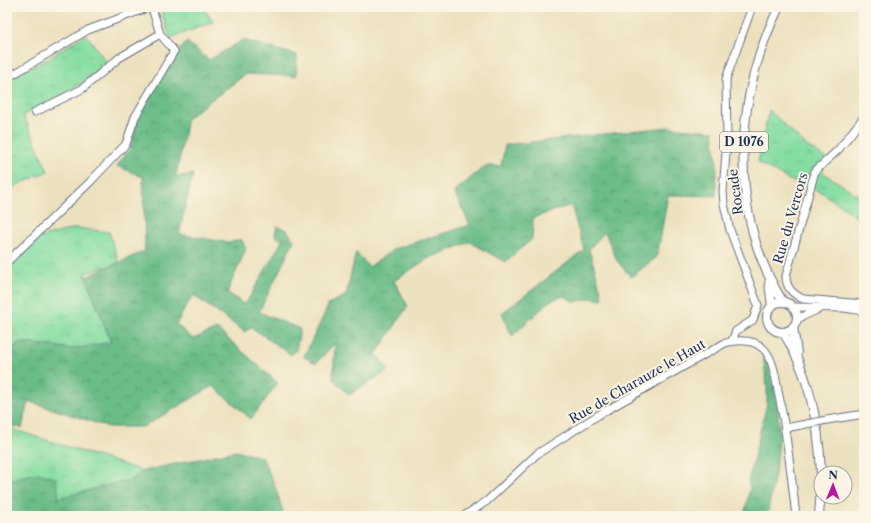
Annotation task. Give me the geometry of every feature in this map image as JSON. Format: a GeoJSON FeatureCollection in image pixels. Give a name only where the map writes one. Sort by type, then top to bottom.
{"type":"FeatureCollection","features":[{"type":"Feature","properties":{"kind":"main road","name":"Rocade"},"geometry":{"type":"LineString","coordinates":[[772,306],[769,280],[755,240],[749,214],[745,182],[744,138],[748,101],[755,68],[764,40],[779,7]]}},
{"type":"Feature","properties":{"kind":"main road","name":"Rocade"},"geometry":{"type":"LineString","coordinates":[[769,280],[783,302]]}},
{"type":"Feature","properties":{"kind":"main road"},"geometry":{"type":"LineString","coordinates":[[793,328],[783,332],[774,330],[768,323],[767,314],[772,306],[783,302],[793,307],[797,319],[793,328],[799,362],[815,416],[820,465]]}},
{"type":"Feature","properties":{"kind":"main road"},"geometry":{"type":"LineString","coordinates":[[783,332],[799,362]]}},
{"type":"Feature","properties":{"kind":"main road"},"geometry":{"type":"LineString","coordinates":[[819,516],[820,505]]}},
{"type":"Feature","properties":{"kind":"street"},"geometry":{"type":"LineString","coordinates":[[7,78],[88,30],[152,7],[160,34],[174,51],[135,117],[126,144],[90,182],[7,262]]}},
{"type":"Feature","properties":{"kind":"street"},"geometry":{"type":"LineString","coordinates":[[732,341],[736,332],[753,320],[758,305],[730,230],[724,204],[723,191],[726,150],[726,78],[752,7]]}},
{"type":"Feature","properties":{"kind":"street"},"geometry":{"type":"LineString","coordinates":[[35,112],[82,89],[120,58],[160,34]]}},
{"type":"Feature","properties":{"kind":"street","name":"Rue du Vercors"},"geometry":{"type":"LineString","coordinates":[[864,117],[838,150],[814,171],[786,276],[786,282],[789,289],[795,295],[803,299],[864,304]]}},
{"type":"Feature","properties":{"kind":"street"},"geometry":{"type":"LineString","coordinates":[[793,307],[825,307],[864,311]]}},
{"type":"Feature","properties":{"kind":"street"},"geometry":{"type":"LineString","coordinates":[[797,319],[809,312],[825,307]]}},
{"type":"Feature","properties":{"kind":"street","name":"Rue de Charauze le Haut"},"geometry":{"type":"LineString","coordinates":[[464,516],[487,502],[537,454],[600,414],[725,343],[732,341],[752,342],[767,353],[773,366],[786,428],[796,516]]}},
{"type":"Feature","properties":{"kind":"street"},"geometry":{"type":"LineString","coordinates":[[786,428],[864,414]]}},
{"type":"Feature","properties":{"kind":"green space"},"geometry":{"type":"Polygon","coordinates":[[[160,7],[203,7],[213,22],[170,38],[160,7]]]}},
{"type":"Feature","properties":{"kind":"green space"},"geometry":{"type":"Polygon","coordinates":[[[86,34],[107,63],[77,86],[23,115],[48,171],[7,190],[7,79],[46,60],[86,34]]]}},
{"type":"Feature","properties":{"kind":"green space"},"geometry":{"type":"Polygon","coordinates":[[[243,40],[297,55],[296,76],[246,74],[187,118],[176,177],[193,174],[179,234],[229,243],[241,239],[246,249],[227,292],[245,305],[282,241],[275,235],[277,226],[287,230],[294,241],[259,312],[300,329],[296,351],[291,355],[251,327],[245,332],[193,295],[176,324],[193,339],[217,329],[278,383],[251,419],[213,386],[143,427],[108,427],[28,401],[22,428],[7,425],[7,355],[19,342],[73,349],[111,342],[86,277],[145,251],[143,177],[117,166],[130,149],[140,112],[176,54],[187,42],[209,60],[243,40]]]}},
{"type":"Feature","properties":{"kind":"green space"},"geometry":{"type":"Polygon","coordinates":[[[769,110],[805,145],[827,159],[822,172],[864,199],[864,222],[821,192],[787,179],[758,162],[769,110]]]}},
{"type":"Feature","properties":{"kind":"green space"},"geometry":{"type":"Polygon","coordinates":[[[667,127],[713,131],[717,164],[716,196],[668,195],[657,257],[631,277],[617,261],[605,232],[589,249],[603,298],[601,300],[592,298],[574,302],[564,296],[551,300],[512,336],[502,313],[584,250],[571,205],[533,218],[532,239],[505,262],[470,242],[427,259],[394,281],[408,306],[376,354],[389,370],[349,395],[333,379],[335,343],[316,363],[304,357],[329,304],[346,295],[356,252],[369,267],[394,249],[470,225],[454,192],[485,166],[501,166],[505,145],[667,127]]]}},
{"type":"Feature","properties":{"kind":"green space"},"geometry":{"type":"Polygon","coordinates":[[[76,228],[109,232],[119,263],[85,273],[111,343],[73,349],[19,342],[7,355],[7,265],[39,234],[42,237],[76,228]]]}},
{"type":"Feature","properties":{"kind":"green space"},"geometry":{"type":"Polygon","coordinates":[[[763,356],[767,359],[777,407],[779,436],[777,456],[767,516],[744,516],[750,487],[748,482],[767,403],[767,386],[763,356]]]}},
{"type":"Feature","properties":{"kind":"green space"},"geometry":{"type":"Polygon","coordinates":[[[7,426],[15,430],[143,471],[133,479],[59,498],[38,473],[7,480],[7,426]]]}},
{"type":"Feature","properties":{"kind":"green space"},"geometry":{"type":"Polygon","coordinates":[[[235,451],[262,457],[274,483],[283,512],[277,516],[7,516],[7,480],[38,473],[56,478],[59,498],[133,479],[143,471],[235,451]]]}}]}
